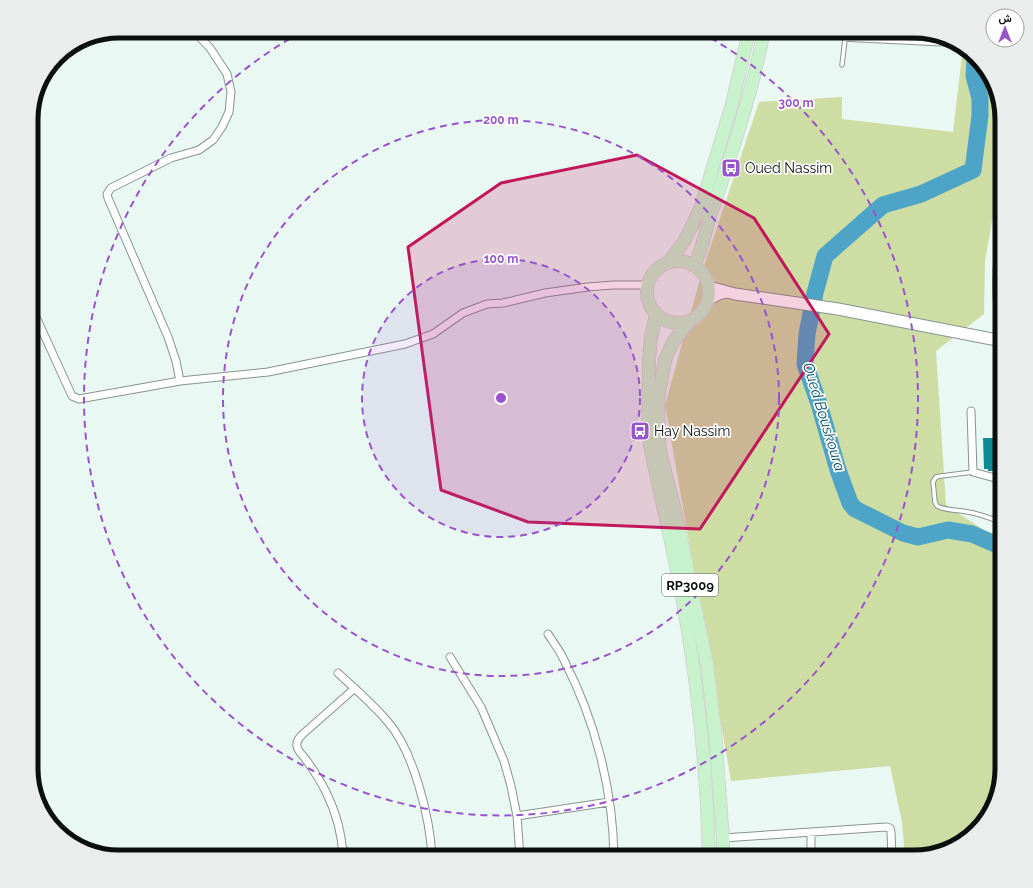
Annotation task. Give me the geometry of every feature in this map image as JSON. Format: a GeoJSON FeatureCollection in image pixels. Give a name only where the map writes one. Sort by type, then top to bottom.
{"type":"FeatureCollection","features":[{"type":"Feature","properties":{"kind":"main road"},"geometry":{"type":"LineString","coordinates":[[690,321],[672,323],[656,314],[648,300],[648,285],[650,279],[658,269],[669,262],[685,240],[701,207],[732,104],[747,38]]}},
{"type":"Feature","properties":{"kind":"main road"},"geometry":{"type":"LineString","coordinates":[[694,265],[700,255],[710,216],[744,113],[760,55],[763,38]]}},
{"type":"Feature","properties":{"kind":"main road"},"geometry":{"type":"LineString","coordinates":[[669,262],[682,261],[694,265],[707,279],[709,293]]}},
{"type":"Feature","properties":{"kind":"main road","name":"RP3009"},"geometry":{"type":"LineString","coordinates":[[709,293],[707,306],[697,318],[690,321],[673,342],[666,360],[658,399],[658,436],[660,452],[676,514],[707,665],[715,732],[723,850]]}},
{"type":"Feature","properties":{"kind":"main road","name":"RP3009"},"geometry":{"type":"LineString","coordinates":[[656,314],[651,337],[649,359],[648,428],[650,445],[682,595],[693,663],[704,756],[709,850]]}},
{"type":"Feature","properties":{"kind":"street"},"geometry":{"type":"LineString","coordinates":[[180,381],[176,361],[168,337],[107,194],[111,188],[171,158],[199,150],[213,140],[222,127],[228,112],[231,92],[228,74],[210,48],[201,38]]}},
{"type":"Feature","properties":{"kind":"street"},"geometry":{"type":"LineString","coordinates":[[38,321],[72,396],[79,399],[180,381],[268,372],[405,344],[433,334],[463,313],[486,304],[503,303],[545,293],[581,288],[613,285],[648,285]]}},
{"type":"Feature","properties":{"kind":"street"},"geometry":{"type":"LineString","coordinates":[[709,293],[727,292],[838,309],[995,340]]}},
{"type":"Feature","properties":{"kind":"street"},"geometry":{"type":"LineString","coordinates":[[971,411],[973,472],[995,478]]}},
{"type":"Feature","properties":{"kind":"street"},"geometry":{"type":"LineString","coordinates":[[548,634],[564,658],[597,743],[605,775],[613,850]]}},
{"type":"Feature","properties":{"kind":"street"},"geometry":{"type":"LineString","coordinates":[[450,657],[481,707],[504,761],[517,816],[519,850]]}},
{"type":"Feature","properties":{"kind":"street"},"geometry":{"type":"LineString","coordinates":[[338,673],[389,722],[400,738],[423,800],[430,834],[431,850]]}},
{"type":"Feature","properties":{"kind":"street"},"geometry":{"type":"LineString","coordinates":[[344,850],[342,848],[335,812],[332,805],[326,792],[297,748],[297,740],[354,688]]}},
{"type":"Feature","properties":{"kind":"street"},"geometry":{"type":"LineString","coordinates":[[517,816],[609,802]]}},
{"type":"Feature","properties":{"kind":"street"},"geometry":{"type":"LineString","coordinates":[[723,838],[886,827],[890,828],[891,832],[892,850]]}},
{"type":"Feature","properties":{"kind":"street"},"geometry":{"type":"LineString","coordinates":[[811,832],[811,850]]}},
{"type":"Feature","properties":{"kind":"lane"},"geometry":{"type":"LineString","coordinates":[[842,65],[845,39],[945,44]]}},
{"type":"Feature","properties":{"kind":"lane"},"geometry":{"type":"LineString","coordinates":[[973,472],[936,477],[933,482],[935,502],[937,506],[946,510],[974,513],[995,520]]}},
{"type":"Feature","properties":{"kind":"highlighted area"},"geometry":{"type":"Polygon","coordinates":[[[637,155],[754,218],[829,334],[700,529],[528,522],[441,490],[408,247],[501,183],[637,155]]]}},
{"type":"Feature","properties":{"kind":"green space"},"geometry":{"type":"Polygon","coordinates":[[[962,54],[975,66],[981,74],[989,88],[992,98],[995,114],[995,205],[985,261],[984,314],[936,351],[946,505],[995,537],[995,774],[989,800],[981,814],[967,830],[945,844],[919,850],[904,850],[902,822],[890,766],[731,781],[665,405],[702,272],[759,102],[842,97],[842,119],[953,132],[962,54]]]}},
{"type":"Feature","properties":{"kind":"building"},"geometry":{"type":"Polygon","coordinates":[[[983,438],[995,438],[995,471],[988,471],[988,469],[984,469],[983,438]]]}},
{"type":"Feature","properties":{"kind":"waterway","name":"Oued Bouskoura"},"geometry":{"type":"LineString","coordinates":[[975,66],[974,76],[980,98],[980,116],[973,170],[921,194],[883,205],[825,256],[815,293],[807,334],[805,364],[819,404],[838,470],[850,503],[855,509],[903,533],[918,537],[948,530],[972,534],[995,544]]}},
{"type":"Feature","properties":{"kind":"place","name":"Oued Nassim"},"geometry":{"type":"Point","coordinates":[731,168]}},
{"type":"Feature","properties":{"kind":"place","name":"Hay Nassim"},"geometry":{"type":"Point","coordinates":[640,431]}}]}
